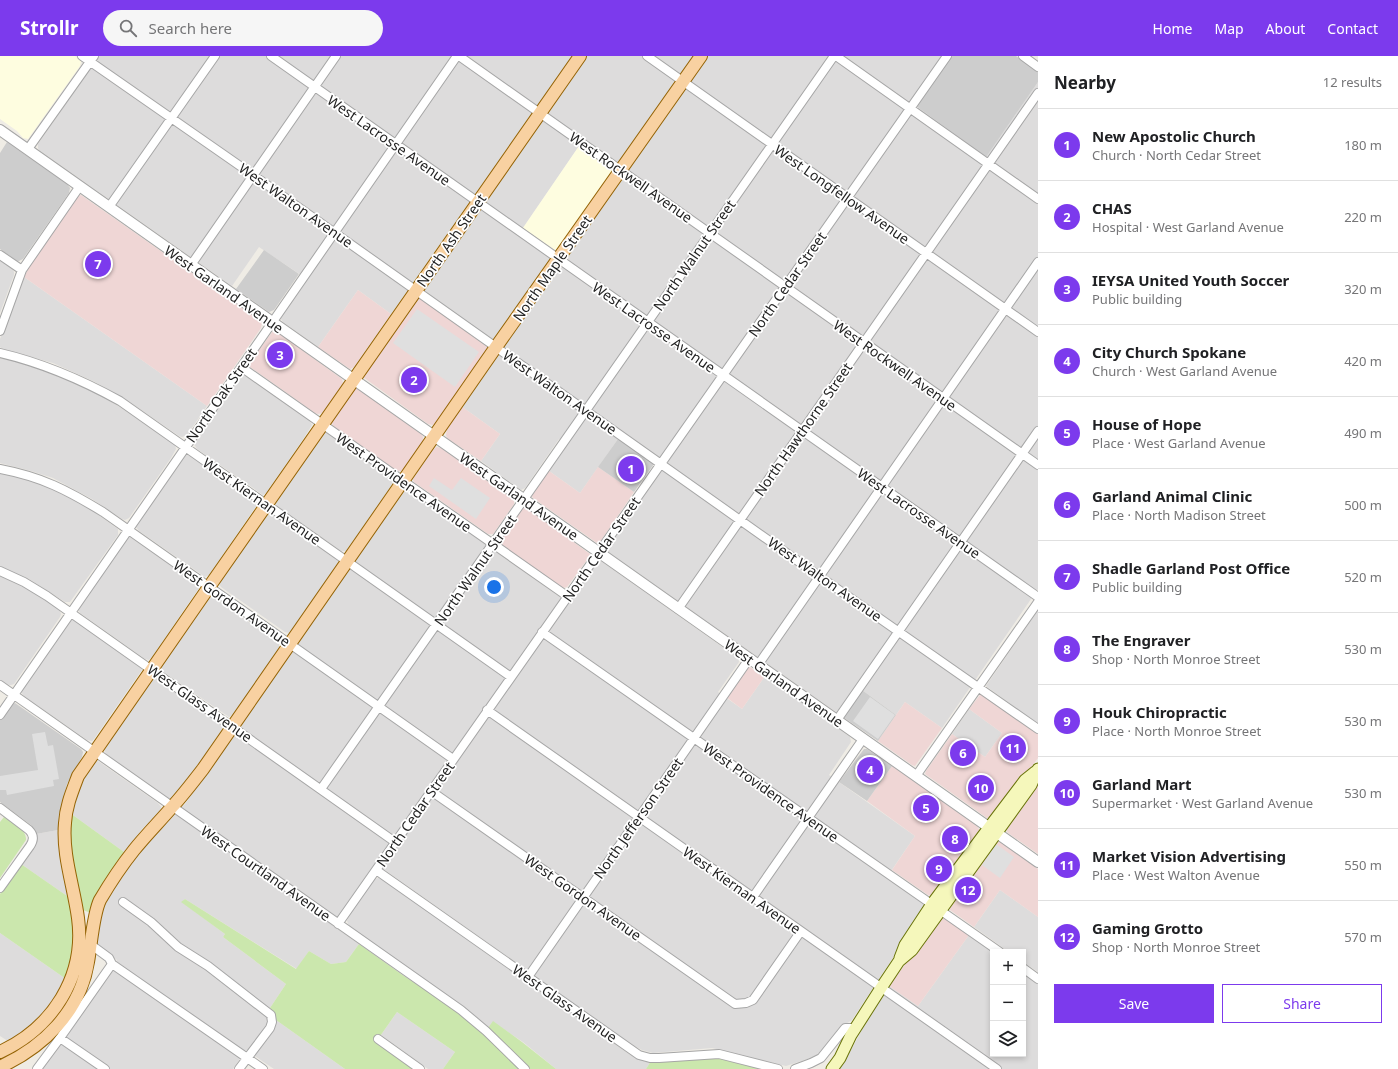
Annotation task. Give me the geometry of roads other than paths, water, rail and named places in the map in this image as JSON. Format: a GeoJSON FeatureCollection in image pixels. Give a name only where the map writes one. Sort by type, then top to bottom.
{"type":"FeatureCollection","features":[{"type":"Feature","properties":{"kind":"main road","name":"North Ash Street"},"geometry":{"type":"LineString","coordinates":[[0,1052],[27,1037],[45,1021],[58,1006],[73,974],[78,951],[79,930],[75,898],[66,854],[65,824],[69,800],[76,782],[94,752],[266,504],[580,56]]}},
{"type":"Feature","properties":{"kind":"main road","name":"North Maple Street"},"geometry":{"type":"LineString","coordinates":[[0,1067],[35,1047],[60,1023],[73,1003],[81,985],[88,964],[96,912],[105,892],[133,851],[172,808],[203,769],[404,482],[496,347],[701,56]]}},
{"type":"Feature","properties":{"kind":"main road"},"geometry":{"type":"LineString","coordinates":[[832,1069],[880,988],[899,961],[905,945],[936,907],[993,830],[1031,785],[1038,769]]}},
{"type":"Feature","properties":{"kind":"street","name":"West Walton Avenue"},"geometry":{"type":"LineString","coordinates":[[82,56],[92,59],[171,118],[1038,729]]}},
{"type":"Feature","properties":{"kind":"street"},"geometry":{"type":"LineString","coordinates":[[109,207],[215,56]]}},
{"type":"Feature","properties":{"kind":"street","name":"West Lacrosse Avenue"},"geometry":{"type":"LineString","coordinates":[[271,56],[1038,597]]}},
{"type":"Feature","properties":{"kind":"street"},"geometry":{"type":"LineString","coordinates":[[191,265],[336,56]]}},
{"type":"Feature","properties":{"kind":"street","name":"West Rockwell Avenue"},"geometry":{"type":"LineString","coordinates":[[458,56],[1038,465]]}},
{"type":"Feature","properties":{"kind":"street","name":"North Oak Street"},"geometry":{"type":"LineString","coordinates":[[0,715],[458,56]]}},
{"type":"Feature","properties":{"kind":"street","name":"West Longfellow Avenue"},"geometry":{"type":"LineString","coordinates":[[647,56],[1038,332]]}},
{"type":"Feature","properties":{"kind":"street"},"geometry":{"type":"LineString","coordinates":[[835,56],[1038,199]]}},
{"type":"Feature","properties":{"kind":"street","name":"North Walnut Street"},"geometry":{"type":"LineString","coordinates":[[321,789],[835,56]]}},
{"type":"Feature","properties":{"kind":"street","name":"North Cedar Street"},"geometry":{"type":"LineString","coordinates":[[338,924],[947,56]]}},
{"type":"Feature","properties":{"kind":"street"},"geometry":{"type":"LineString","coordinates":[[1023,56],[1038,67]]}},
{"type":"Feature","properties":{"kind":"street"},"geometry":{"type":"LineString","coordinates":[[28,149],[92,59]]}},
{"type":"Feature","properties":{"kind":"street","name":"North Hawthorne Street"},"geometry":{"type":"LineString","coordinates":[[678,609],[925,252],[1038,93]]}},
{"type":"Feature","properties":{"kind":"street","name":"West Garland Avenue"},"geometry":{"type":"LineString","coordinates":[[0,130],[1038,862]]}},
{"type":"Feature","properties":{"kind":"street"},"geometry":{"type":"LineString","coordinates":[[0,331],[22,270],[80,186]]}},
{"type":"Feature","properties":{"kind":"street"},"geometry":{"type":"LineString","coordinates":[[0,255],[22,270]]}},
{"type":"Feature","properties":{"kind":"street","name":"North Jefferson Street"},"geometry":{"type":"LineString","coordinates":[[528,977],[694,738],[820,576],[1038,262]]}},
{"type":"Feature","properties":{"kind":"street","name":"West Kiernan Avenue"},"geometry":{"type":"LineString","coordinates":[[0,353],[20,357],[72,376],[120,401],[511,677]]}},
{"type":"Feature","properties":{"kind":"street","name":"West Providence Avenue"},"geometry":{"type":"LineString","coordinates":[[241,367],[567,596]]}},
{"type":"Feature","properties":{"kind":"street"},"geometry":{"type":"LineString","coordinates":[[837,720],[1038,431]]}},
{"type":"Feature","properties":{"kind":"street","name":"West Gordon Avenue"},"geometry":{"type":"LineString","coordinates":[[0,469],[21,473],[41,480],[68,492],[103,512],[453,759]]}},
{"type":"Feature","properties":{"kind":"street","name":"West Glass Avenue"},"geometry":{"type":"LineString","coordinates":[[0,571],[24,582],[71,613],[233,726],[395,842]]}},
{"type":"Feature","properties":{"kind":"street"},"geometry":{"type":"LineString","coordinates":[[916,776],[1038,602]]}},
{"type":"Feature","properties":{"kind":"street","name":"West Providence Avenue"},"geometry":{"type":"LineString","coordinates":[[542,632],[996,949]]}},
{"type":"Feature","properties":{"kind":"street","name":"West Courtland Avenue"},"geometry":{"type":"LineString","coordinates":[[0,685],[172,808],[461,1010],[486,1031],[525,1069]]}},
{"type":"Feature","properties":{"kind":"street","name":"West Kiernan Avenue"},"geometry":{"type":"LineString","coordinates":[[487,710],[997,1069]]}},
{"type":"Feature","properties":{"kind":"street"},"geometry":{"type":"LineString","coordinates":[[753,897],[863,739]]}},
{"type":"Feature","properties":{"kind":"street","name":"West Gordon Avenue"},"geometry":{"type":"LineString","coordinates":[[431,791],[735,1004],[746,1004],[753,1000],[801,931]]}},
{"type":"Feature","properties":{"kind":"street"},"geometry":{"type":"LineString","coordinates":[[0,808],[29,830],[33,836],[33,841],[30,846],[0,888]]}},
{"type":"Feature","properties":{"kind":"street","name":"West Glass Avenue"},"geometry":{"type":"LineString","coordinates":[[376,870],[639,1055],[650,1058],[659,1058],[719,1054],[778,1069]]}},
{"type":"Feature","properties":{"kind":"street"},"geometry":{"type":"LineString","coordinates":[[123,902],[151,922],[178,947],[208,966],[271,1015],[272,1022],[270,1028],[239,1069]]}},
{"type":"Feature","properties":{"kind":"street"},"geometry":{"type":"LineString","coordinates":[[90,944],[109,958],[112,964],[263,1069]]}},
{"type":"Feature","properties":{"kind":"street"},"geometry":{"type":"LineString","coordinates":[[37,1069],[112,964]]}},
{"type":"Feature","properties":{"kind":"street"},"geometry":{"type":"LineString","coordinates":[[1026,970],[1038,978]]}},
{"type":"Feature","properties":{"kind":"street"},"geometry":{"type":"LineString","coordinates":[[795,1069],[821,1058],[845,1028],[851,1028],[854,1030]]}},
{"type":"Feature","properties":{"kind":"street"},"geometry":{"type":"LineString","coordinates":[[60,1038],[105,1069]]}},
{"type":"Feature","properties":{"kind":"street"},"geometry":{"type":"LineString","coordinates":[[378,1039],[420,1069]]}},
{"type":"Feature","properties":{"kind":"place","name":"Shadle Garland Post Office"},"geometry":{"type":"Point","coordinates":[98,264]}},
{"type":"Feature","properties":{"kind":"place","name":"IEYSA United Youth Soccer"},"geometry":{"type":"Point","coordinates":[280,355]}},
{"type":"Feature","properties":{"kind":"place","name":"CHAS"},"geometry":{"type":"Point","coordinates":[414,380]}},
{"type":"Feature","properties":{"kind":"place","name":"New Apostolic Church"},"geometry":{"type":"Point","coordinates":[631,469]}},
{"type":"Feature","properties":{"kind":"place","name":"Market Vision Advertising"},"geometry":{"type":"Point","coordinates":[1013,748]}},
{"type":"Feature","properties":{"kind":"place","name":"Garland Animal Clinic"},"geometry":{"type":"Point","coordinates":[963,753]}},
{"type":"Feature","properties":{"kind":"place","name":"City Church Spokane"},"geometry":{"type":"Point","coordinates":[870,770]}},
{"type":"Feature","properties":{"kind":"place","name":"Garland Mart"},"geometry":{"type":"Point","coordinates":[981,788]}},
{"type":"Feature","properties":{"kind":"place","name":"House of Hope"},"geometry":{"type":"Point","coordinates":[926,808]}},
{"type":"Feature","properties":{"kind":"place","name":"The Engraver"},"geometry":{"type":"Point","coordinates":[955,839]}},
{"type":"Feature","properties":{"kind":"place","name":"Houk Chiropractic"},"geometry":{"type":"Point","coordinates":[939,869]}},
{"type":"Feature","properties":{"kind":"place","name":"Gaming Grotto"},"geometry":{"type":"Point","coordinates":[968,890]}}]}
